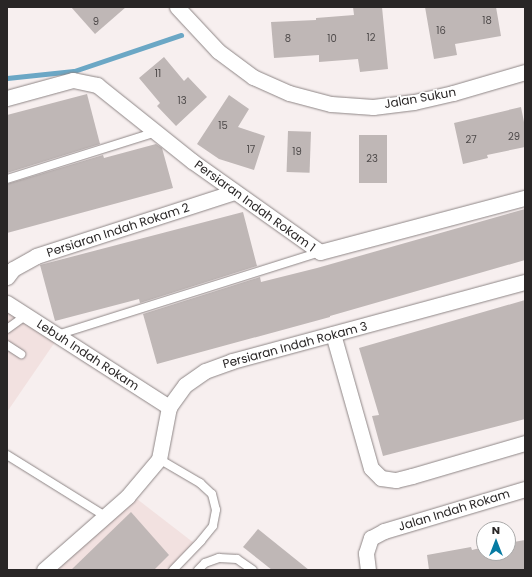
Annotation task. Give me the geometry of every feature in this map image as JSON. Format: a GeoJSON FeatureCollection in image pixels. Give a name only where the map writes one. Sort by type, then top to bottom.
{"type":"FeatureCollection","features":[{"type":"Feature","properties":{"kind":"street","name":"Jalan Sukun"},"geometry":{"type":"LineString","coordinates":[[177,7],[218,51],[253,77],[289,93],[331,104],[373,107],[414,102],[453,93],[525,72]]}},
{"type":"Feature","properties":{"kind":"street","name":"Persiaran Indah Rokam 1"},"geometry":{"type":"LineString","coordinates":[[7,98],[73,80],[97,85],[234,192],[320,252],[525,198]]}},
{"type":"Feature","properties":{"kind":"street","name":"Persiaran Indah Rokam 2"},"geometry":{"type":"LineString","coordinates":[[7,277],[13,269],[36,256],[234,192]]}},
{"type":"Feature","properties":{"kind":"street","name":"Persiaran Indah Rokam 3"},"geometry":{"type":"LineString","coordinates":[[44,570],[127,497],[159,459],[169,407],[185,385],[205,371],[232,361],[525,282]]}},
{"type":"Feature","properties":{"kind":"street","name":"Lebuh Indah Rokam"},"geometry":{"type":"LineString","coordinates":[[7,303],[169,407]]}},
{"type":"Feature","properties":{"kind":"street"},"geometry":{"type":"LineString","coordinates":[[333,334],[371,468],[380,478],[396,480],[525,443]]}},
{"type":"Feature","properties":{"kind":"street","name":"Jalan Indah Rokam"},"geometry":{"type":"LineString","coordinates":[[368,570],[366,553],[371,538],[384,531],[525,489]]}},
{"type":"Feature","properties":{"kind":"lane"},"geometry":{"type":"LineString","coordinates":[[7,179],[156,132]]}},
{"type":"Feature","properties":{"kind":"lane"},"geometry":{"type":"LineString","coordinates":[[57,335],[320,252]]}},
{"type":"Feature","properties":{"kind":"lane"},"geometry":{"type":"LineString","coordinates":[[7,329],[26,315]]}},
{"type":"Feature","properties":{"kind":"lane"},"geometry":{"type":"LineString","coordinates":[[7,345],[21,354]]}},
{"type":"Feature","properties":{"kind":"lane"},"geometry":{"type":"LineString","coordinates":[[7,455],[105,516]]}},
{"type":"Feature","properties":{"kind":"lane"},"geometry":{"type":"LineString","coordinates":[[159,459],[200,483],[212,494],[216,510],[213,526],[201,541],[173,570]]}},
{"type":"Feature","properties":{"kind":"lane"},"geometry":{"type":"LineString","coordinates":[[198,570],[205,563],[219,558],[237,559],[253,570]]}},
{"type":"Feature","properties":{"kind":"shaded area"},"geometry":{"type":"Polygon","coordinates":[[[7,310],[55,342],[7,412],[7,310]]]}},
{"type":"Feature","properties":{"kind":"shaded area"},"geometry":{"type":"Polygon","coordinates":[[[137,499],[194,543],[169,570],[39,570],[137,499]]]}},
{"type":"Feature","properties":{"kind":"building"},"geometry":{"type":"Polygon","coordinates":[[[71,7],[126,7],[95,34],[71,7]]]}},
{"type":"Feature","properties":{"kind":"building"},"geometry":{"type":"Polygon","coordinates":[[[353,7],[382,7],[388,69],[360,72],[358,59],[319,62],[319,55],[274,58],[271,22],[316,20],[316,18],[354,15],[353,7]]]}},
{"type":"Feature","properties":{"kind":"building"},"geometry":{"type":"Polygon","coordinates":[[[425,7],[496,7],[501,36],[455,44],[457,55],[434,59],[425,7]]]}},
{"type":"Feature","properties":{"kind":"building"},"geometry":{"type":"Polygon","coordinates":[[[164,57],[184,81],[188,77],[207,97],[176,126],[157,106],[160,103],[139,78],[164,57]]]}},
{"type":"Feature","properties":{"kind":"building"},"geometry":{"type":"Polygon","coordinates":[[[87,94],[100,144],[7,173],[7,115],[87,94]]]}},
{"type":"Feature","properties":{"kind":"building"},"geometry":{"type":"Polygon","coordinates":[[[229,95],[249,109],[238,127],[265,136],[254,170],[219,159],[197,144],[229,95]]]}},
{"type":"Feature","properties":{"kind":"building"},"geometry":{"type":"Polygon","coordinates":[[[521,107],[525,127],[525,147],[487,155],[488,158],[463,164],[454,123],[521,107]]]}},
{"type":"Feature","properties":{"kind":"building"},"geometry":{"type":"Polygon","coordinates":[[[288,131],[311,132],[310,173],[287,172],[288,131]]]}},
{"type":"Feature","properties":{"kind":"building"},"geometry":{"type":"Polygon","coordinates":[[[359,135],[387,135],[387,183],[359,183],[359,135]]]}},
{"type":"Feature","properties":{"kind":"building"},"geometry":{"type":"Polygon","coordinates":[[[156,144],[162,148],[173,188],[7,233],[7,184],[103,155],[104,158],[156,144]]]}},
{"type":"Feature","properties":{"kind":"building"},"geometry":{"type":"Polygon","coordinates":[[[525,209],[525,260],[330,317],[157,364],[143,314],[260,277],[261,282],[317,268],[525,209]]]}},
{"type":"Feature","properties":{"kind":"building"},"geometry":{"type":"Polygon","coordinates":[[[243,212],[257,266],[140,303],[139,299],[55,321],[40,265],[243,212]]]}},
{"type":"Feature","properties":{"kind":"building"},"geometry":{"type":"Polygon","coordinates":[[[525,300],[525,419],[383,456],[372,416],[379,415],[359,348],[525,300]]]}},
{"type":"Feature","properties":{"kind":"building"},"geometry":{"type":"Polygon","coordinates":[[[131,512],[169,555],[154,570],[71,570],[131,512]]]}},
{"type":"Feature","properties":{"kind":"building"},"geometry":{"type":"Polygon","coordinates":[[[258,529],[309,570],[272,570],[243,547],[258,529]]]}},
{"type":"Feature","properties":{"kind":"building"},"geometry":{"type":"Polygon","coordinates":[[[525,540],[525,570],[429,570],[427,555],[471,547],[472,550],[476,549],[476,561],[516,561],[516,542],[525,540]]]}},
{"type":"Feature","properties":{"kind":"waterway"},"geometry":{"type":"LineString","coordinates":[[7,78],[74,71],[181,35]]}}]}
